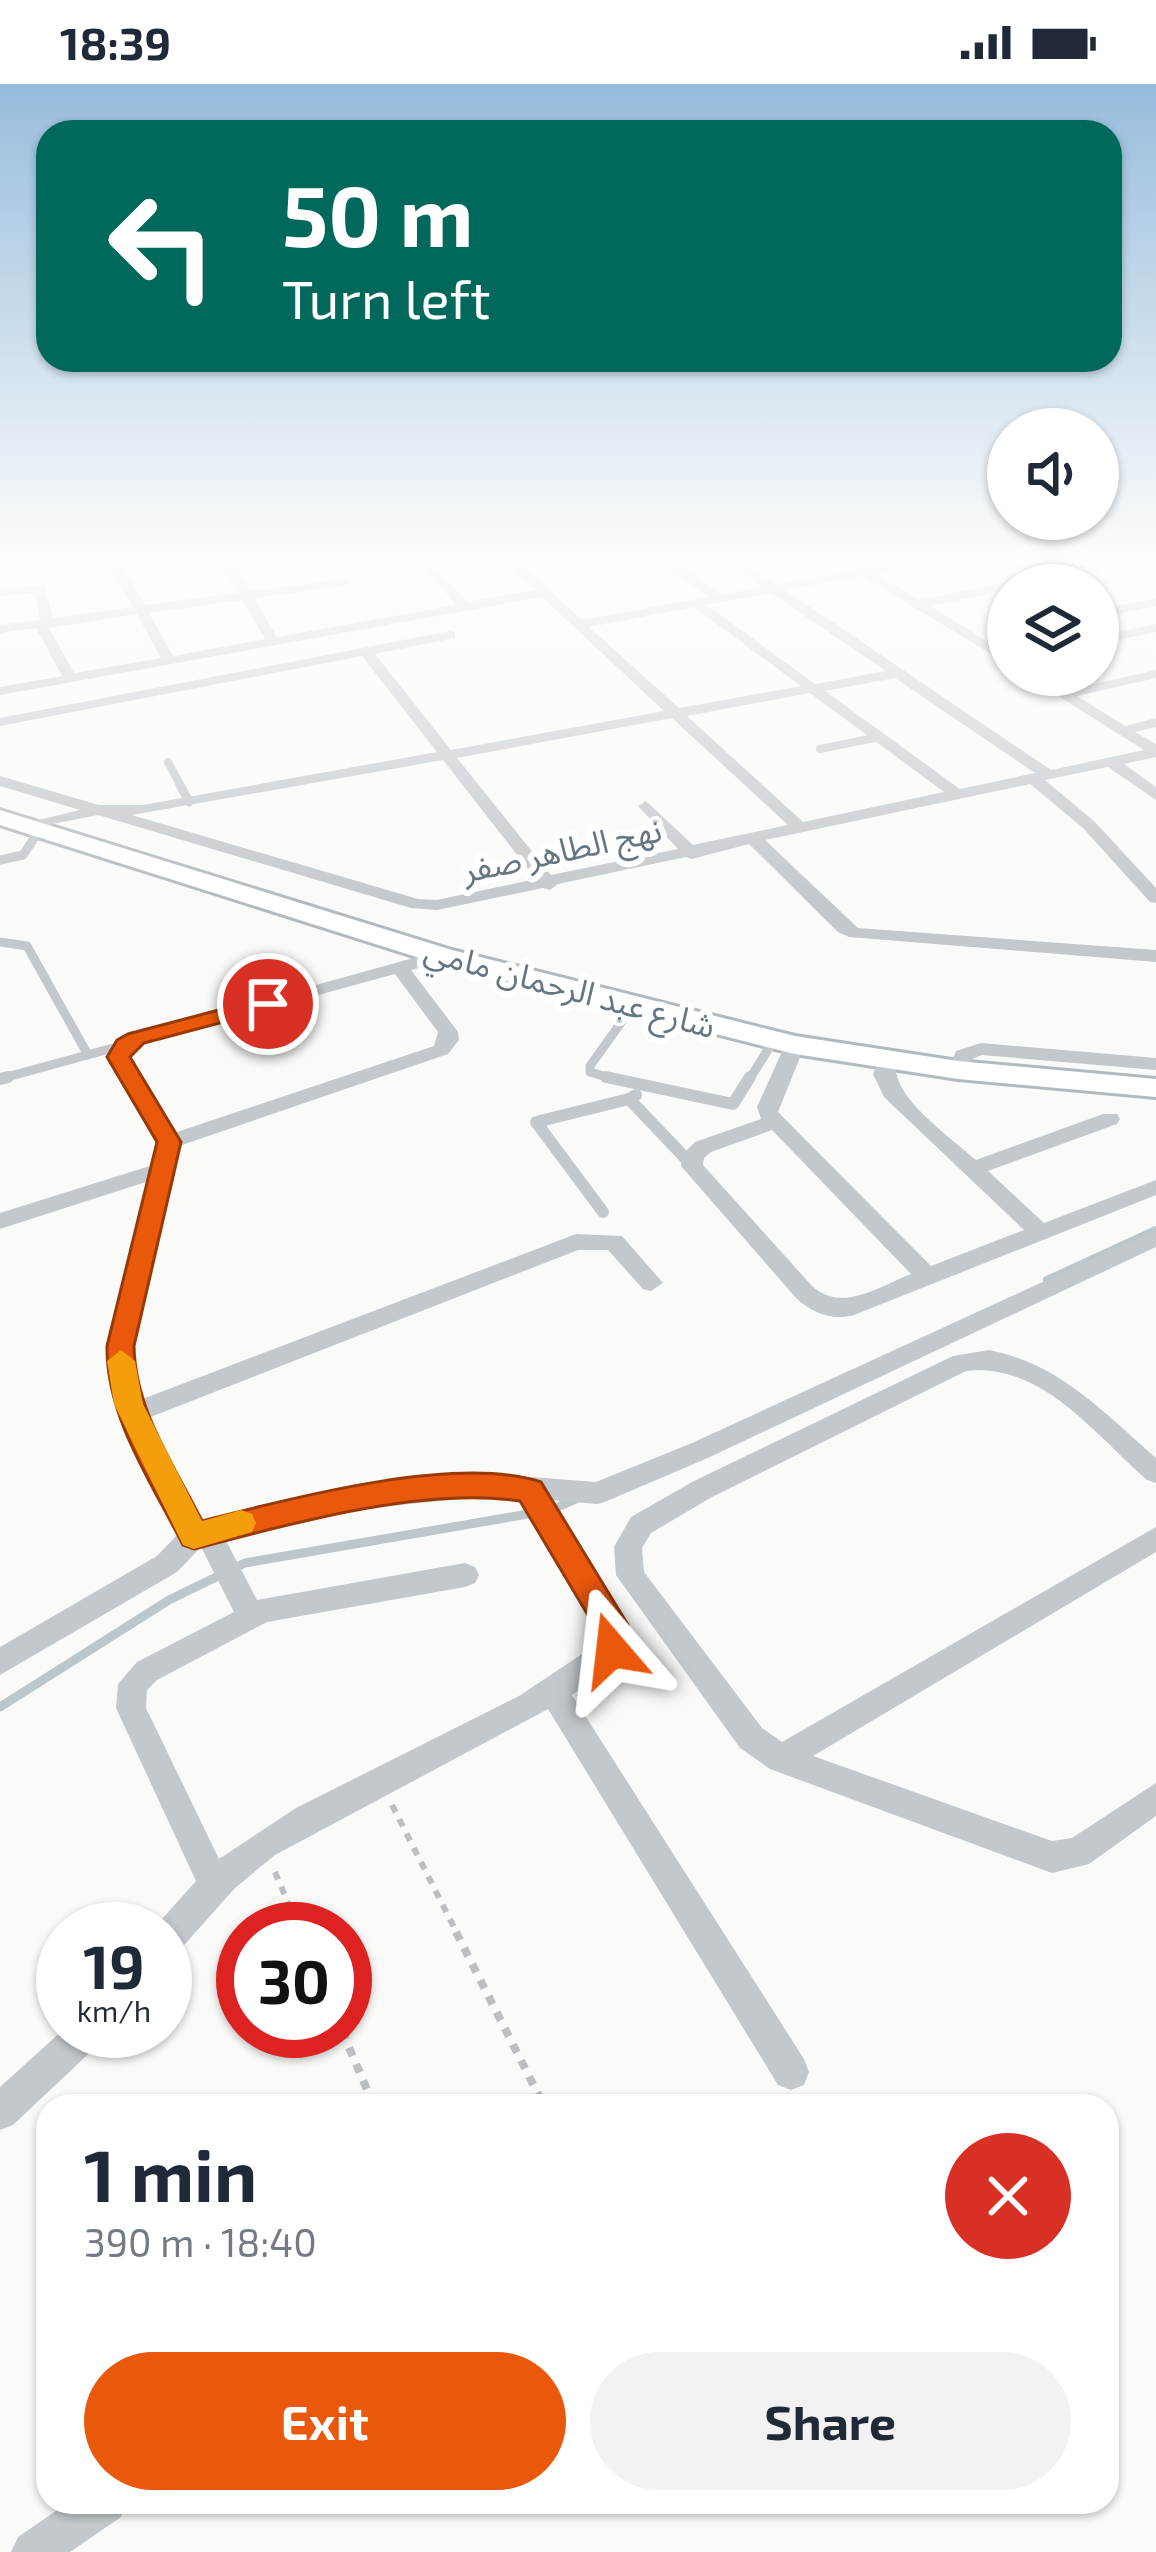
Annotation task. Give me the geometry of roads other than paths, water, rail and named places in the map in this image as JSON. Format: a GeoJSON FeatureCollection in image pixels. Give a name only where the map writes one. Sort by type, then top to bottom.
{"type":"FeatureCollection","features":[{"type":"Feature","properties":{"kind":"street"},"geometry":{"type":"LineString","coordinates":[[0,691],[81,675]]}},
{"type":"Feature","properties":{"kind":"street"},"geometry":{"type":"LineString","coordinates":[[0,722],[245,675]]}},
{"type":"Feature","properties":{"kind":"street"},"geometry":{"type":"LineString","coordinates":[[384,675],[550,885]]}},
{"type":"Feature","properties":{"kind":"street"},"geometry":{"type":"LineString","coordinates":[[632,675],[802,830]]}},
{"type":"Feature","properties":{"kind":"street"},"geometry":{"type":"LineString","coordinates":[[794,675],[959,796]]}},
{"type":"Feature","properties":{"kind":"street"},"geometry":{"type":"LineString","coordinates":[[32,828],[99,810],[143,810],[886,675]]}},
{"type":"Feature","properties":{"kind":"street"},"geometry":{"type":"LineString","coordinates":[[901,675],[1042,778],[1156,898]]}},
{"type":"Feature","properties":{"kind":"street"},"geometry":{"type":"LineString","coordinates":[[1119,682],[1151,675]]}},
{"type":"Feature","properties":{"kind":"street"},"geometry":{"type":"LineString","coordinates":[[1066,696],[1152,753]]}},
{"type":"Feature","properties":{"kind":"street"},"geometry":{"type":"LineString","coordinates":[[1122,731],[1156,722]]}},
{"type":"Feature","properties":{"kind":"street","name":"نهج الطاهر صفر"},"geometry":{"type":"LineString","coordinates":[[0,781],[417,904],[446,905],[1152,753]]}},
{"type":"Feature","properties":{"kind":"street"},"geometry":{"type":"LineString","coordinates":[[1113,763],[1156,795]]}},
{"type":"Feature","properties":{"kind":"street"},"geometry":{"type":"LineString","coordinates":[[646,806],[692,854]]}},
{"type":"Feature","properties":{"kind":"street"},"geometry":{"type":"LineString","coordinates":[[32,828],[126,819],[143,810]]}},
{"type":"Feature","properties":{"kind":"street","name":"شارع عبد الرحمان مامي"},"geometry":{"type":"LineString","coordinates":[[32,828],[442,956],[784,1043],[958,1070],[1156,1088]]}},
{"type":"Feature","properties":{"kind":"street"},"geometry":{"type":"LineString","coordinates":[[755,840],[844,928],[855,933],[1156,956]]}},
{"type":"Feature","properties":{"kind":"street"},"geometry":{"type":"LineString","coordinates":[[251,1616],[133,1413],[121,1375],[121,1346],[169,1142],[118,1057],[125,1044],[442,956]]}},
{"type":"Feature","properties":{"kind":"street"},"geometry":{"type":"LineString","coordinates":[[169,1142],[441,1050],[449,1040],[448,1032],[401,969]]}},
{"type":"Feature","properties":{"kind":"street"},"geometry":{"type":"LineString","coordinates":[[784,1043],[767,1107],[773,1122],[927,1276]]}},
{"type":"Feature","properties":{"kind":"street"},"geometry":{"type":"LineString","coordinates":[[958,1070],[963,1055],[981,1049],[1156,1064]]}},
{"type":"Feature","properties":{"kind":"street"},"geometry":{"type":"LineString","coordinates":[[887,1061],[883,1074],[891,1093],[1041,1233]]}},
{"type":"Feature","properties":{"kind":"street"},"geometry":{"type":"LineString","coordinates":[[972,1169],[1110,1119]]}},
{"type":"Feature","properties":{"kind":"street"},"geometry":{"type":"LineString","coordinates":[[773,1122],[703,1148],[693,1155],[692,1166],[817,1306],[846,1309],[1156,1187]]}},
{"type":"Feature","properties":{"kind":"street"},"geometry":{"type":"LineString","coordinates":[[0,1221],[163,1169]]}},
{"type":"Feature","properties":{"kind":"street"},"geometry":{"type":"LineString","coordinates":[[0,1662],[166,1564],[201,1534],[328,1501],[492,1485],[598,1492],[701,1450],[1156,1238]]}},
{"type":"Feature","properties":{"kind":"street"},"geometry":{"type":"LineString","coordinates":[[133,1413],[576,1242],[614,1242],[652,1283]]}},
{"type":"Feature","properties":{"kind":"street"},"geometry":{"type":"LineString","coordinates":[[1156,1473],[1028,1366],[981,1358],[952,1367],[737,1472],[640,1525],[628,1547],[630,1575],[751,1738],[781,1759],[1052,1858],[1078,1853],[1156,1798]]}},
{"type":"Feature","properties":{"kind":"street"},"geometry":{"type":"LineString","coordinates":[[192,1910],[214,1884],[263,1844],[554,1692],[612,1650],[612,1625],[530,1491]]}},
{"type":"Feature","properties":{"kind":"street"},"geometry":{"type":"LineString","coordinates":[[781,1759],[1156,1538]]}},
{"type":"Feature","properties":{"kind":"street"},"geometry":{"type":"LineString","coordinates":[[214,1884],[129,1697],[133,1684],[147,1671],[251,1616],[294,1602],[465,1575]]}},
{"type":"Feature","properties":{"kind":"street"},"geometry":{"type":"LineString","coordinates":[[554,1692],[791,2072]]}},
{"type":"Feature","properties":{"kind":"street"},"geometry":{"type":"LineString","coordinates":[[0,2112],[59,2058]]}},
{"type":"Feature","properties":{"kind":"street"},"geometry":{"type":"LineString","coordinates":[[33,2552],[88,2514]]}},
{"type":"Feature","properties":{"kind":"lane"},"geometry":{"type":"LineString","coordinates":[[820,749],[879,737]]}},
{"type":"Feature","properties":{"kind":"lane"},"geometry":{"type":"LineString","coordinates":[[168,762],[189,802]]}},
{"type":"Feature","properties":{"kind":"lane"},"geometry":{"type":"LineString","coordinates":[[0,860],[23,855],[32,828]]}},
{"type":"Feature","properties":{"kind":"lane"},"geometry":{"type":"LineString","coordinates":[[0,942],[19,941],[27,946],[88,1055]]}},
{"type":"Feature","properties":{"kind":"lane"},"geometry":{"type":"LineString","coordinates":[[633,1006],[590,1072],[648,1089],[733,1104],[784,1043]]}},
{"type":"Feature","properties":{"kind":"lane"},"geometry":{"type":"LineString","coordinates":[[0,1079],[125,1044]]}},
{"type":"Feature","properties":{"kind":"lane"},"geometry":{"type":"LineString","coordinates":[[603,1212],[536,1122],[629,1100],[648,1089]]}},
{"type":"Feature","properties":{"kind":"lane"},"geometry":{"type":"LineString","coordinates":[[629,1100],[692,1166]]}},
{"type":"Feature","properties":{"kind":"waterway"},"geometry":{"type":"LineString","coordinates":[[1047,1280],[1156,1230]]}},
{"type":"Feature","properties":{"kind":"waterway"},"geometry":{"type":"LineString","coordinates":[[0,1707],[169,1600],[245,1563],[551,1510],[576,1499]]}}]}
